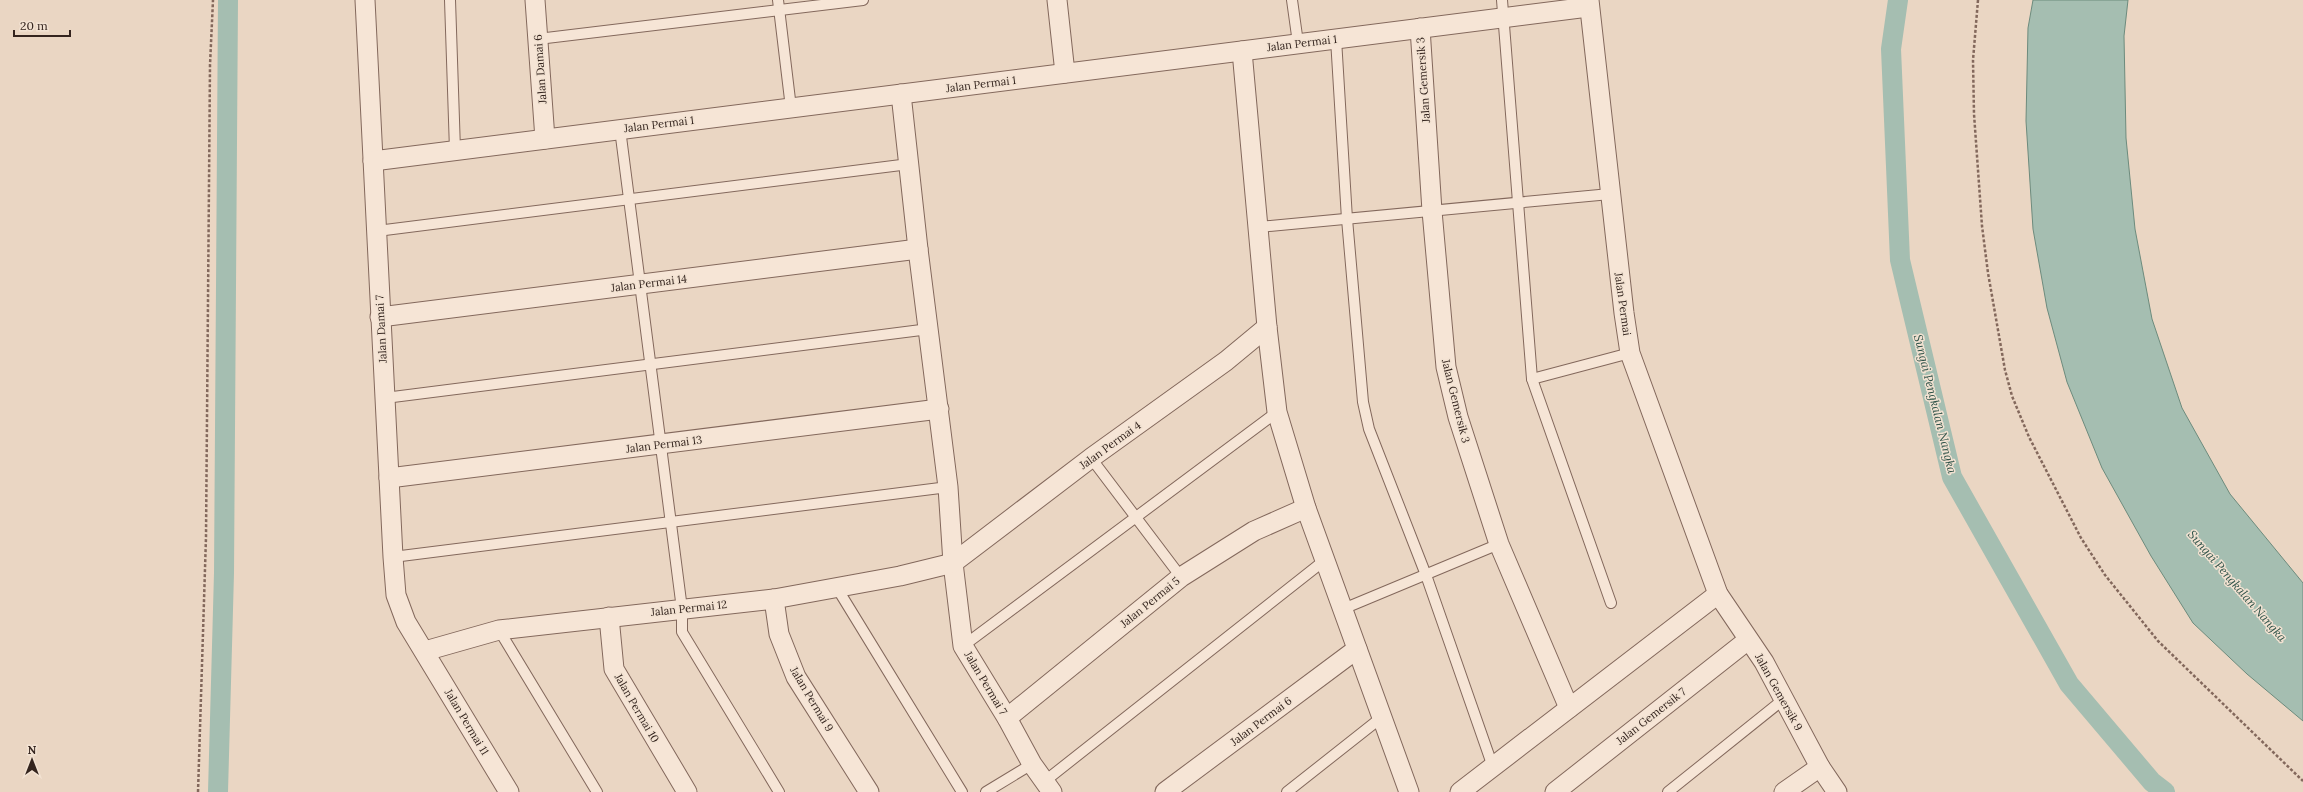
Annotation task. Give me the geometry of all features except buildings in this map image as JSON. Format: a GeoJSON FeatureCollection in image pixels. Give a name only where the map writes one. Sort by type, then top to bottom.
{"type":"FeatureCollection","features":[{"type":"Feature","properties":{"kind":"street","name":"Jalan Damai 7"},"geometry":{"type":"LineString","coordinates":[[365,0],[384,398],[396,595],[406,622],[425,652]]}},
{"type":"Feature","properties":{"kind":"street","name":"Jalan Damai 6"},"geometry":{"type":"LineString","coordinates":[[535,0],[545,139]]}},
{"type":"Feature","properties":{"kind":"street"},"geometry":{"type":"LineString","coordinates":[[1057,0],[1065,73]]}},
{"type":"Feature","properties":{"kind":"street","name":"Jalan Permai 1"},"geometry":{"type":"LineString","coordinates":[[373,161],[1420,28],[1503,9],[1589,3]]}},
{"type":"Feature","properties":{"kind":"street","name":"Jalan Permai"},"geometry":{"type":"LineString","coordinates":[[1589,3],[1610,194],[1630,353],[1718,594]]}},
{"type":"Feature","properties":{"kind":"street","name":"Jalan Gemersik 3"},"geometry":{"type":"LineString","coordinates":[[1420,28],[1432,211],[1446,367],[1458,417],[1499,544],[1568,708]]}},
{"type":"Feature","properties":{"kind":"street"},"geometry":{"type":"LineString","coordinates":[[1242,51],[1267,327],[1277,412],[1306,508],[1409,792]]}},
{"type":"Feature","properties":{"kind":"street","name":"Jalan Permai 7"},"geometry":{"type":"LineString","coordinates":[[901,94],[918,249],[948,487],[953,563],[963,646],[1007,718],[1032,764],[1048,786]]}},
{"type":"Feature","properties":{"kind":"street","name":"Jalan Permai 14"},"geometry":{"type":"LineString","coordinates":[[380,317],[918,249]]}},
{"type":"Feature","properties":{"kind":"street","name":"Jalan Permai 4"},"geometry":{"type":"LineString","coordinates":[[953,563],[1091,458],[1226,361],[1267,327]]}},
{"type":"Feature","properties":{"kind":"street","name":"Jalan Permai 13"},"geometry":{"type":"LineString","coordinates":[[389,478],[939,409]]}},
{"type":"Feature","properties":{"kind":"street","name":"Jalan Permai 5"},"geometry":{"type":"LineString","coordinates":[[1007,718],[1181,577],[1254,531],[1306,508]]}},
{"type":"Feature","properties":{"kind":"street","name":"Jalan Permai 12"},"geometry":{"type":"LineString","coordinates":[[425,652],[499,630],[774,599],[900,576],[953,563]]}},
{"type":"Feature","properties":{"kind":"street"},"geometry":{"type":"LineString","coordinates":[[1460,792],[1718,594]]}},
{"type":"Feature","properties":{"kind":"street","name":"Jalan Gemersik 9"},"geometry":{"type":"LineString","coordinates":[[1718,594],[1764,662],[1820,767],[1837,792]]}},
{"type":"Feature","properties":{"kind":"street","name":"Jalan Permai 9"},"geometry":{"type":"LineString","coordinates":[[774,599],[779,634],[796,677],[869,792]]}},
{"type":"Feature","properties":{"kind":"street","name":"Jalan Permai 10"},"geometry":{"type":"LineString","coordinates":[[609,617],[614,669],[687,792]]}},
{"type":"Feature","properties":{"kind":"street","name":"Jalan Gemersik 7"},"geometry":{"type":"LineString","coordinates":[[1560,790],[1748,640]]}},
{"type":"Feature","properties":{"kind":"street","name":"Jalan Permai 6"},"geometry":{"type":"LineString","coordinates":[[1165,792],[1358,649]]}},
{"type":"Feature","properties":{"kind":"street","name":"Jalan Permai 11"},"geometry":{"type":"LineString","coordinates":[[425,652],[509,792]]}},
{"type":"Feature","properties":{"kind":"street"},"geometry":{"type":"LineString","coordinates":[[1784,792],[1820,767]]}},
{"type":"Feature","properties":{"kind":"lane"},"geometry":{"type":"LineString","coordinates":[[450,0],[455,150]]}},
{"type":"Feature","properties":{"kind":"lane"},"geometry":{"type":"LineString","coordinates":[[538,39],[779,5],[863,0]]}},
{"type":"Feature","properties":{"kind":"lane"},"geometry":{"type":"LineString","coordinates":[[1292,0],[1298,43]]}},
{"type":"Feature","properties":{"kind":"lane"},"geometry":{"type":"LineString","coordinates":[[779,5],[791,108]]}},
{"type":"Feature","properties":{"kind":"lane"},"geometry":{"type":"LineString","coordinates":[[1503,9],[1532,379],[1611,603]]}},
{"type":"Feature","properties":{"kind":"lane"},"geometry":{"type":"LineString","coordinates":[[1336,39],[1348,219],[1363,402],[1369,429],[1426,575],[1493,767]]}},
{"type":"Feature","properties":{"kind":"lane"},"geometry":{"type":"LineString","coordinates":[[620,129],[682,609],[682,632],[779,792]]}},
{"type":"Feature","properties":{"kind":"lane"},"geometry":{"type":"LineString","coordinates":[[377,231],[909,164]]}},
{"type":"Feature","properties":{"kind":"lane"},"geometry":{"type":"LineString","coordinates":[[1259,227],[1610,194]]}},
{"type":"Feature","properties":{"kind":"lane"},"geometry":{"type":"LineString","coordinates":[[384,398],[929,329]]}},
{"type":"Feature","properties":{"kind":"lane"},"geometry":{"type":"LineString","coordinates":[[1532,379],[1630,353]]}},
{"type":"Feature","properties":{"kind":"lane"},"geometry":{"type":"LineString","coordinates":[[963,646],[1277,412]]}},
{"type":"Feature","properties":{"kind":"lane"},"geometry":{"type":"LineString","coordinates":[[1091,458],[1181,577]]}},
{"type":"Feature","properties":{"kind":"lane"},"geometry":{"type":"LineString","coordinates":[[393,557],[948,487]]}},
{"type":"Feature","properties":{"kind":"lane"},"geometry":{"type":"LineString","coordinates":[[1343,608],[1499,544]]}},
{"type":"Feature","properties":{"kind":"lane"},"geometry":{"type":"LineString","coordinates":[[1048,786],[1325,560]]}},
{"type":"Feature","properties":{"kind":"lane"},"geometry":{"type":"LineString","coordinates":[[836,588],[962,792]]}},
{"type":"Feature","properties":{"kind":"lane"},"geometry":{"type":"LineString","coordinates":[[499,630],[597,792]]}},
{"type":"Feature","properties":{"kind":"lane"},"geometry":{"type":"LineString","coordinates":[[1668,792],[1784,699]]}},
{"type":"Feature","properties":{"kind":"lane"},"geometry":{"type":"LineString","coordinates":[[1287,792],[1382,717]]}},
{"type":"Feature","properties":{"kind":"lane"},"geometry":{"type":"LineString","coordinates":[[986,792],[1032,764]]}},
{"type":"Feature","properties":{"kind":"path"},"geometry":{"type":"LineString","coordinates":[[198,792],[206,537],[210,65],[213,0]]}},
{"type":"Feature","properties":{"kind":"path"},"geometry":{"type":"LineString","coordinates":[[1978,0],[1974,60],[1974,114],[1982,226],[1988,273],[2005,370],[2012,396],[2029,437],[2081,538],[2105,575],[2158,641],[2303,781]]}},
{"type":"Feature","properties":{"kind":"water"},"geometry":{"type":"Polygon","coordinates":[[[2033,0],[2128,0],[2124,36],[2126,138],[2135,229],[2152,319],[2182,408],[2230,494],[2303,583],[2303,721],[2247,674],[2193,623],[2151,556],[2102,468],[2067,382],[2047,308],[2033,229],[2026,121],[2028,28],[2033,0]]]}},
{"type":"Feature","properties":{"kind":"waterway"},"geometry":{"type":"LineString","coordinates":[[218,792],[224,573],[228,0]]}},
{"type":"Feature","properties":{"kind":"waterway","name":"Sungai Pengkalan Nangka"},"geometry":{"type":"LineString","coordinates":[[1898,0],[1891,49],[1900,260],[1952,477],[2069,684],[2152,782],[2165,792]]}}]}
